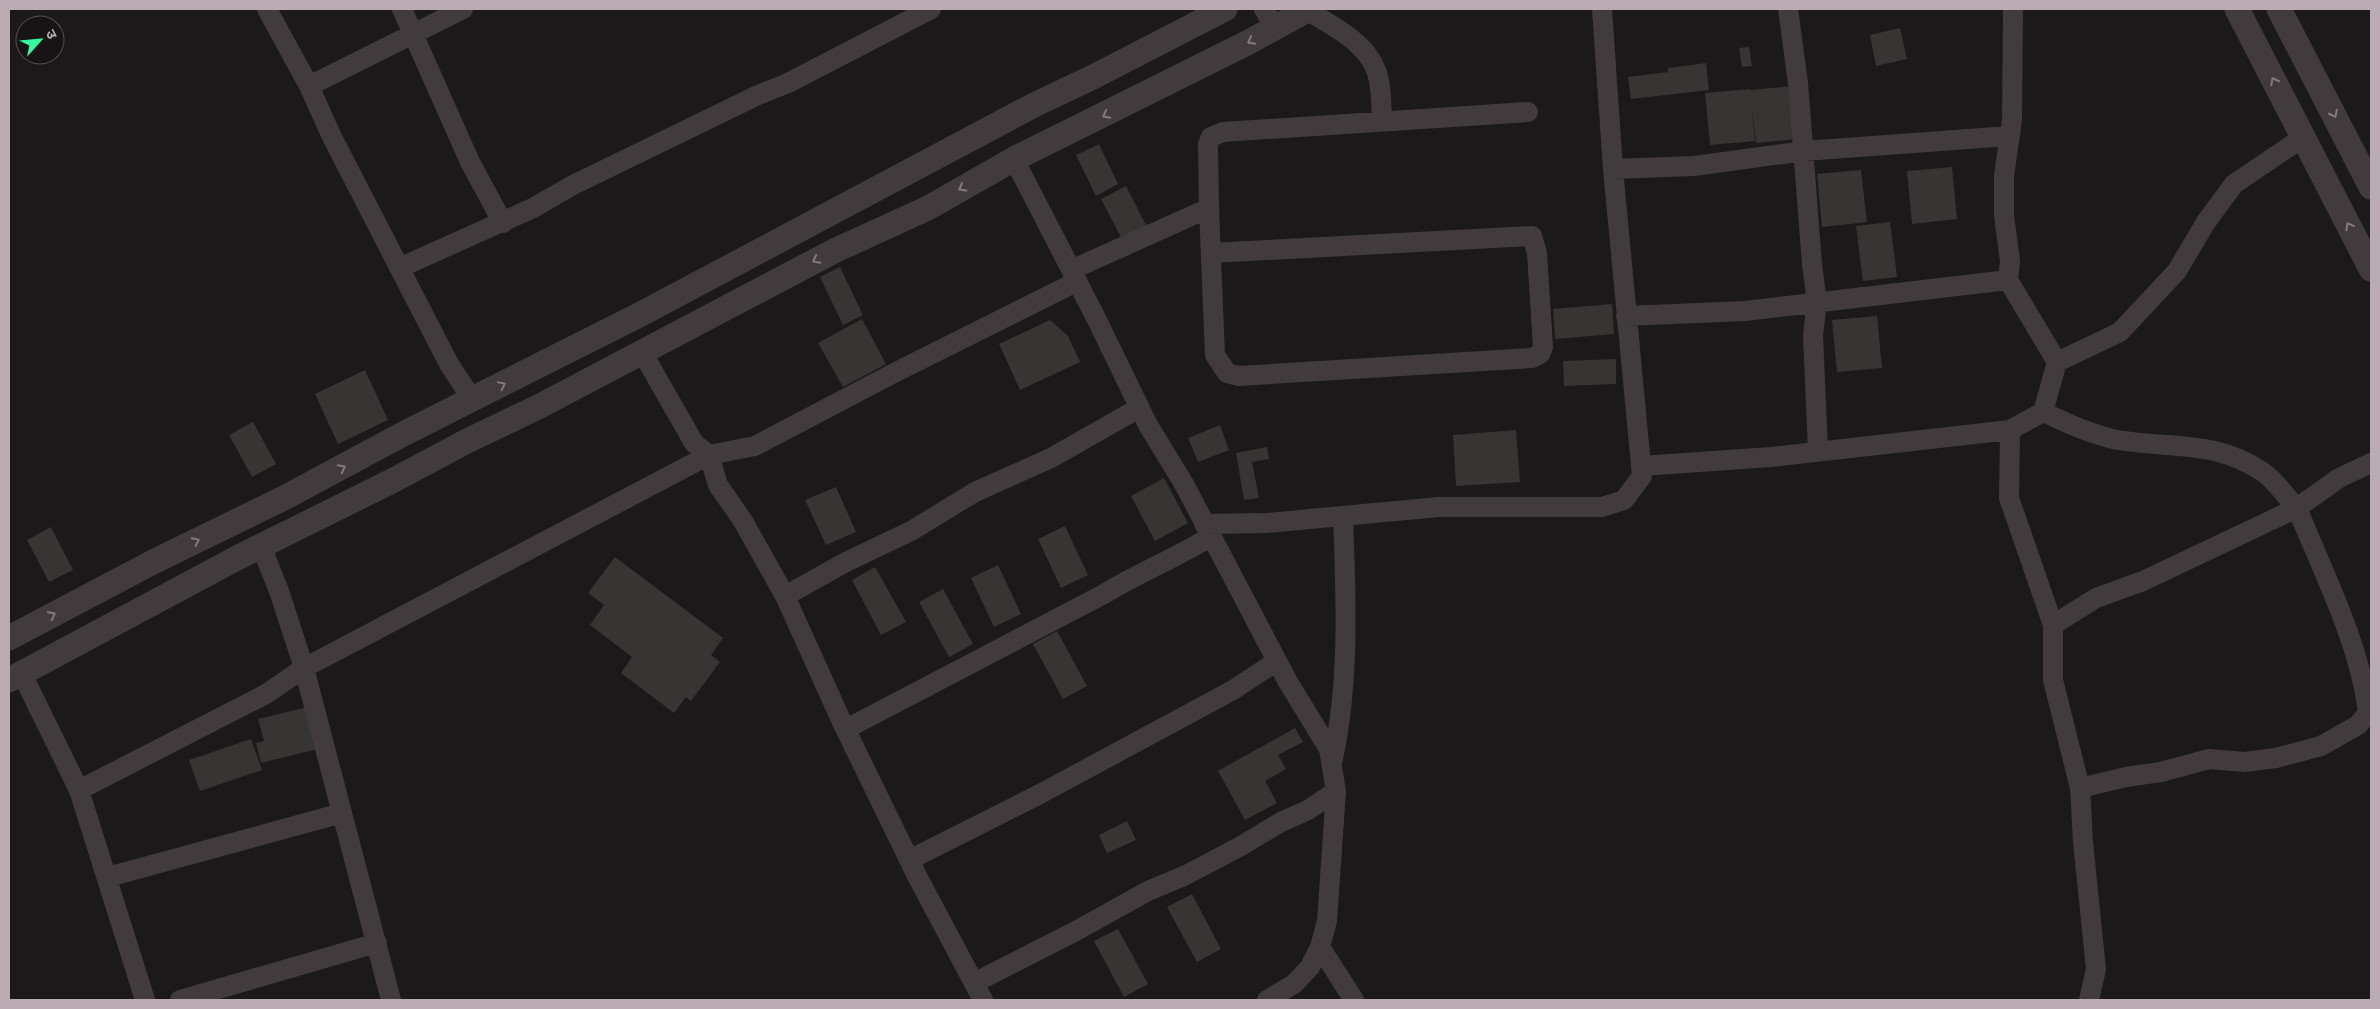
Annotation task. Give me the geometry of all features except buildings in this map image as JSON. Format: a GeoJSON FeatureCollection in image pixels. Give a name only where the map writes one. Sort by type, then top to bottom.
{"type":"FeatureCollection","features":[{"type":"Feature","properties":{"kind":"street"},"geometry":{"type":"LineString","coordinates":[[267,9],[309,86],[449,364],[472,399]]}},
{"type":"Feature","properties":{"kind":"street"},"geometry":{"type":"LineString","coordinates":[[402,9],[470,162],[503,222]]}},
{"type":"Feature","properties":{"kind":"street"},"geometry":{"type":"LineString","coordinates":[[309,86],[463,9]]}},
{"type":"Feature","properties":{"kind":"street"},"geometry":{"type":"LineString","coordinates":[[399,268],[503,222],[573,185],[758,95],[788,83],[931,9]]}},
{"type":"Feature","properties":{"kind":"street"},"geometry":{"type":"LineString","coordinates":[[9,638],[641,314],[1034,105],[1093,78],[1225,9]]}},
{"type":"Feature","properties":{"kind":"street"},"geometry":{"type":"LineString","coordinates":[[846,729],[1104,594],[1136,574],[1184,553],[1207,531],[1266,523],[1439,507],[1602,507],[1624,500],[1642,476],[1613,169],[1602,9]]}},
{"type":"Feature","properties":{"kind":"street"},"geometry":{"type":"LineString","coordinates":[[1788,9],[1804,151],[1812,264],[1817,302],[1813,335],[1818,451]]}},
{"type":"Feature","properties":{"kind":"street"},"geometry":{"type":"LineString","coordinates":[[1641,466],[1818,451],[2010,430],[2043,412],[2057,362],[2008,280],[2010,261],[2004,215],[2004,176],[2012,120],[2013,9]]}},
{"type":"Feature","properties":{"kind":"street"},"geometry":{"type":"LineString","coordinates":[[2237,9],[2371,269]]}},
{"type":"Feature","properties":{"kind":"street"},"geometry":{"type":"LineString","coordinates":[[2279,9],[2371,187]]}},
{"type":"Feature","properties":{"kind":"street"},"geometry":{"type":"LineString","coordinates":[[145,1000],[80,790],[15,677],[261,546],[540,406],[836,250],[928,208],[1014,159],[1102,117],[1270,18],[1308,10],[1360,46],[1376,68],[1380,85],[1382,121]]}},
{"type":"Feature","properties":{"kind":"street"},"geometry":{"type":"LineString","coordinates":[[1211,253],[1532,236],[1537,254],[1543,347],[1540,354],[1532,358],[1240,376],[1227,373],[1215,355],[1209,208],[1208,144],[1211,137],[1223,132],[1528,112]]}},
{"type":"Feature","properties":{"kind":"street"},"geometry":{"type":"LineString","coordinates":[[1613,169],[1694,166],[1804,151],[2009,136]]}},
{"type":"Feature","properties":{"kind":"street"},"geometry":{"type":"LineString","coordinates":[[2057,362],[2120,332],[2178,270],[2206,222],[2234,184],[2302,138]]}},
{"type":"Feature","properties":{"kind":"street"},"geometry":{"type":"LineString","coordinates":[[1014,159],[1096,318],[1139,408],[1277,661],[1329,749],[1336,791],[1327,921],[1320,947],[1310,967],[1294,984],[1267,1000]]}},
{"type":"Feature","properties":{"kind":"street"},"geometry":{"type":"LineString","coordinates":[[80,790],[266,694],[304,668],[708,455],[755,446],[1026,306],[1074,276],[1209,208]]}},
{"type":"Feature","properties":{"kind":"street"},"geometry":{"type":"LineString","coordinates":[[1626,316],[1745,311],[2008,280]]}},
{"type":"Feature","properties":{"kind":"street"},"geometry":{"type":"LineString","coordinates":[[642,352],[694,443],[708,455],[718,485],[742,521],[785,596],[909,860],[978,991],[1074,932],[1148,891],[1186,875],[1241,846],[1280,822],[1308,810],[1336,791]]}},
{"type":"Feature","properties":{"kind":"street"},"geometry":{"type":"LineString","coordinates":[[785,596],[846,562],[911,531],[975,492],[1051,458],[1139,408]]}},
{"type":"Feature","properties":{"kind":"street"},"geometry":{"type":"LineString","coordinates":[[2043,412],[2085,430],[2118,440],[2188,445],[2214,450],[2264,472],[2297,508],[2345,626],[2366,694],[2368,713],[2358,725],[2321,746],[2276,758],[2244,762],[2209,759],[2161,772],[2126,777],[2080,788]]}},
{"type":"Feature","properties":{"kind":"street"},"geometry":{"type":"LineString","coordinates":[[2010,430],[2010,498],[2053,625],[2053,680],[2080,788],[2083,842],[2096,969],[2089,1000]]}},
{"type":"Feature","properties":{"kind":"street"},"geometry":{"type":"LineString","coordinates":[[2053,625],[2096,598],[2143,581],[2297,508],[2339,478],[2371,464]]}},
{"type":"Feature","properties":{"kind":"street"},"geometry":{"type":"LineString","coordinates":[[1332,765],[1337,740],[1346,646],[1343,516]]}},
{"type":"Feature","properties":{"kind":"street"},"geometry":{"type":"LineString","coordinates":[[261,546],[279,591],[304,668],[392,1000]]}},
{"type":"Feature","properties":{"kind":"street"},"geometry":{"type":"LineString","coordinates":[[909,860],[1040,794],[1233,690],[1277,661]]}},
{"type":"Feature","properties":{"kind":"street"},"geometry":{"type":"LineString","coordinates":[[108,877],[342,813]]}},
{"type":"Feature","properties":{"kind":"street"},"geometry":{"type":"LineString","coordinates":[[180,1000],[377,943]]}},
{"type":"Feature","properties":{"kind":"street"},"geometry":{"type":"LineString","coordinates":[[1320,947],[1354,1000]]}}]}
